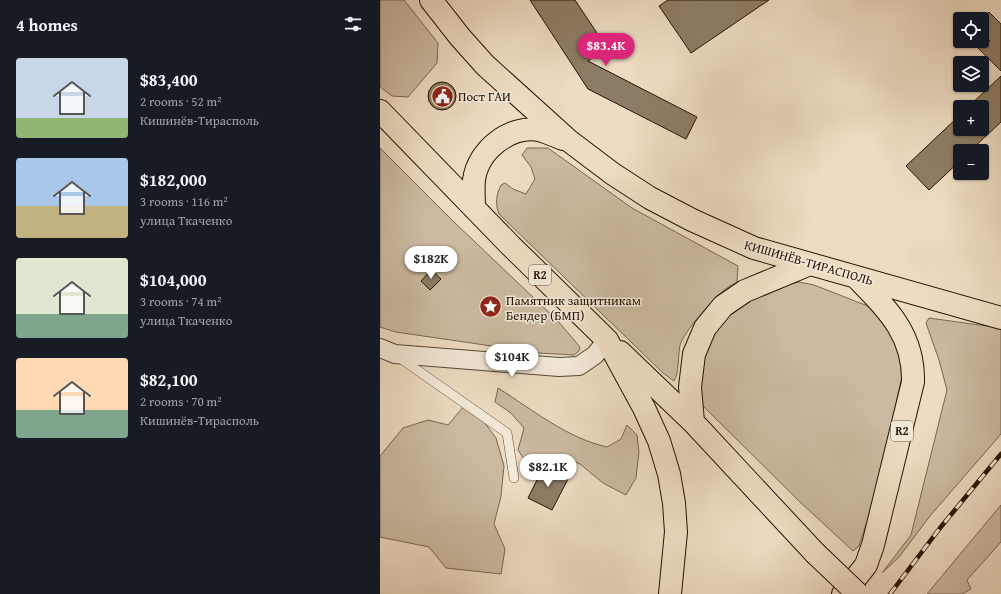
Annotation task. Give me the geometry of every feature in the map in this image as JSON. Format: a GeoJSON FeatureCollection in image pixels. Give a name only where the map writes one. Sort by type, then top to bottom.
{"type":"FeatureCollection","features":[{"type":"Feature","properties":{"kind":"main road"},"geometry":{"type":"LineString","coordinates":[[431,0],[460,37],[485,65],[568,140]]}},
{"type":"Feature","properties":{"kind":"main road"},"geometry":{"type":"LineString","coordinates":[[380,111],[474,208]]}},
{"type":"Feature","properties":{"kind":"main road"},"geometry":{"type":"LineString","coordinates":[[474,208],[474,179],[480,162],[490,147],[506,136],[522,130],[539,130],[568,140]]}},
{"type":"Feature","properties":{"kind":"main road","name":"КИШИНЁВ-ТИРАСПОЛЬ"},"geometry":{"type":"LineString","coordinates":[[568,140],[613,174],[638,190],[692,220],[754,248],[1001,318]]}},
{"type":"Feature","properties":{"kind":"main road","name":"R2"},"geometry":{"type":"LineString","coordinates":[[474,208],[694,422],[815,553],[858,594]]}},
{"type":"Feature","properties":{"kind":"main road"},"geometry":{"type":"LineString","coordinates":[[694,422],[690,387],[694,354],[705,328],[723,306],[745,291],[810,264]]}},
{"type":"Feature","properties":{"kind":"main road","name":"R2"},"geometry":{"type":"LineString","coordinates":[[844,594],[866,565],[873,545],[913,382],[911,353],[900,329],[892,316],[856,276]]}},
{"type":"Feature","properties":{"kind":"main road","name":"R2"},"geometry":{"type":"LineString","coordinates":[[608,340],[644,408],[659,441],[669,474],[674,503],[676,532],[670,594]]}},
{"type":"Feature","properties":{"kind":"street"},"geometry":{"type":"LineString","coordinates":[[387,351],[559,367],[580,366],[595,355],[608,340]]}},
{"type":"Feature","properties":{"kind":"lane"},"geometry":{"type":"LineString","coordinates":[[387,351],[507,433],[514,478]]}},
{"type":"Feature","properties":{"kind":"shaded area"},"geometry":{"type":"Polygon","coordinates":[[[380,0],[404,0],[438,43],[437,63],[408,97],[392,96],[380,87],[380,0]]]}},
{"type":"Feature","properties":{"kind":"shaded area"},"geometry":{"type":"Polygon","coordinates":[[[380,148],[454,222],[557,320],[580,347],[579,351],[574,355],[539,353],[396,332],[380,327],[380,148]]]}},
{"type":"Feature","properties":{"kind":"shaded area"},"geometry":{"type":"Polygon","coordinates":[[[527,148],[548,148],[632,208],[738,266],[737,282],[711,302],[698,317],[683,339],[680,345],[678,369],[674,381],[663,373],[499,214],[497,200],[501,185],[505,183],[513,189],[526,194],[535,179],[531,167],[522,155],[527,148]]]}},
{"type":"Feature","properties":{"kind":"shaded area"},"geometry":{"type":"Polygon","coordinates":[[[799,282],[814,285],[873,308],[895,334],[905,362],[877,491],[859,546],[853,551],[799,501],[703,406],[699,396],[699,363],[718,323],[764,291],[799,282]]]}},
{"type":"Feature","properties":{"kind":"shaded area"},"geometry":{"type":"Polygon","coordinates":[[[929,318],[1001,328],[1001,434],[930,516],[899,557],[882,573],[911,535],[947,390],[939,360],[926,323],[929,318]]]}},
{"type":"Feature","properties":{"kind":"shaded area"},"geometry":{"type":"Polygon","coordinates":[[[498,388],[564,430],[592,443],[607,447],[621,439],[627,425],[637,435],[639,452],[636,478],[626,495],[603,483],[580,464],[563,457],[546,461],[526,462],[518,450],[524,428],[511,413],[495,402],[498,388]]]}},
{"type":"Feature","properties":{"kind":"shaded area"},"geometry":{"type":"Polygon","coordinates":[[[464,406],[482,419],[496,438],[504,466],[501,496],[494,524],[505,549],[501,574],[446,568],[429,547],[380,537],[380,456],[403,428],[428,420],[448,425],[464,406]]]}},
{"type":"Feature","properties":{"kind":"shaded area"},"geometry":{"type":"Polygon","coordinates":[[[1001,505],[1001,542],[967,580],[971,589],[962,594],[927,594],[1001,505]]]}},
{"type":"Feature","properties":{"kind":"building"},"geometry":{"type":"Polygon","coordinates":[[[530,0],[575,0],[607,48],[588,61],[697,117],[686,139],[588,89],[530,0]]]}},
{"type":"Feature","properties":{"kind":"building"},"geometry":{"type":"Polygon","coordinates":[[[668,0],[769,0],[691,53],[659,6],[668,0]]]}},
{"type":"Feature","properties":{"kind":"building"},"geometry":{"type":"Polygon","coordinates":[[[989,12],[1001,24],[1001,71],[989,59],[989,56],[986,56],[978,48],[989,48],[989,12]]]}},
{"type":"Feature","properties":{"kind":"building"},"geometry":{"type":"Polygon","coordinates":[[[1001,76],[1001,122],[989,133],[989,100],[975,100],[984,92],[989,92],[989,87],[1001,76]]]}},
{"type":"Feature","properties":{"kind":"building"},"geometry":{"type":"Polygon","coordinates":[[[442,82],[452,86],[456,96],[452,106],[442,110],[432,106],[428,96],[432,86],[442,82]]]}},
{"type":"Feature","properties":{"kind":"building"},"geometry":{"type":"Polygon","coordinates":[[[953,122],[953,136],[986,136],[977,144],[953,144],[953,168],[929,190],[906,166],[953,122]]]}},
{"type":"Feature","properties":{"kind":"building"},"geometry":{"type":"Polygon","coordinates":[[[431,270],[441,279],[430,290],[421,281],[431,270]]]}},
{"type":"Feature","properties":{"kind":"building"},"geometry":{"type":"Polygon","coordinates":[[[544,466],[568,479],[552,510],[528,498],[544,466]]]}},
{"type":"Feature","properties":{"kind":"railway"},"geometry":{"type":"LineString","coordinates":[[890,594],[940,528],[1001,454]]}},
{"type":"Feature","properties":{"kind":"place","name":"Пост ГАИ"},"geometry":{"type":"Point","coordinates":[442,96]}},
{"type":"Feature","properties":{"kind":"place","name":"Памятник защитникам Бендер (БМП)"},"geometry":{"type":"Point","coordinates":[491,307]}}]}
